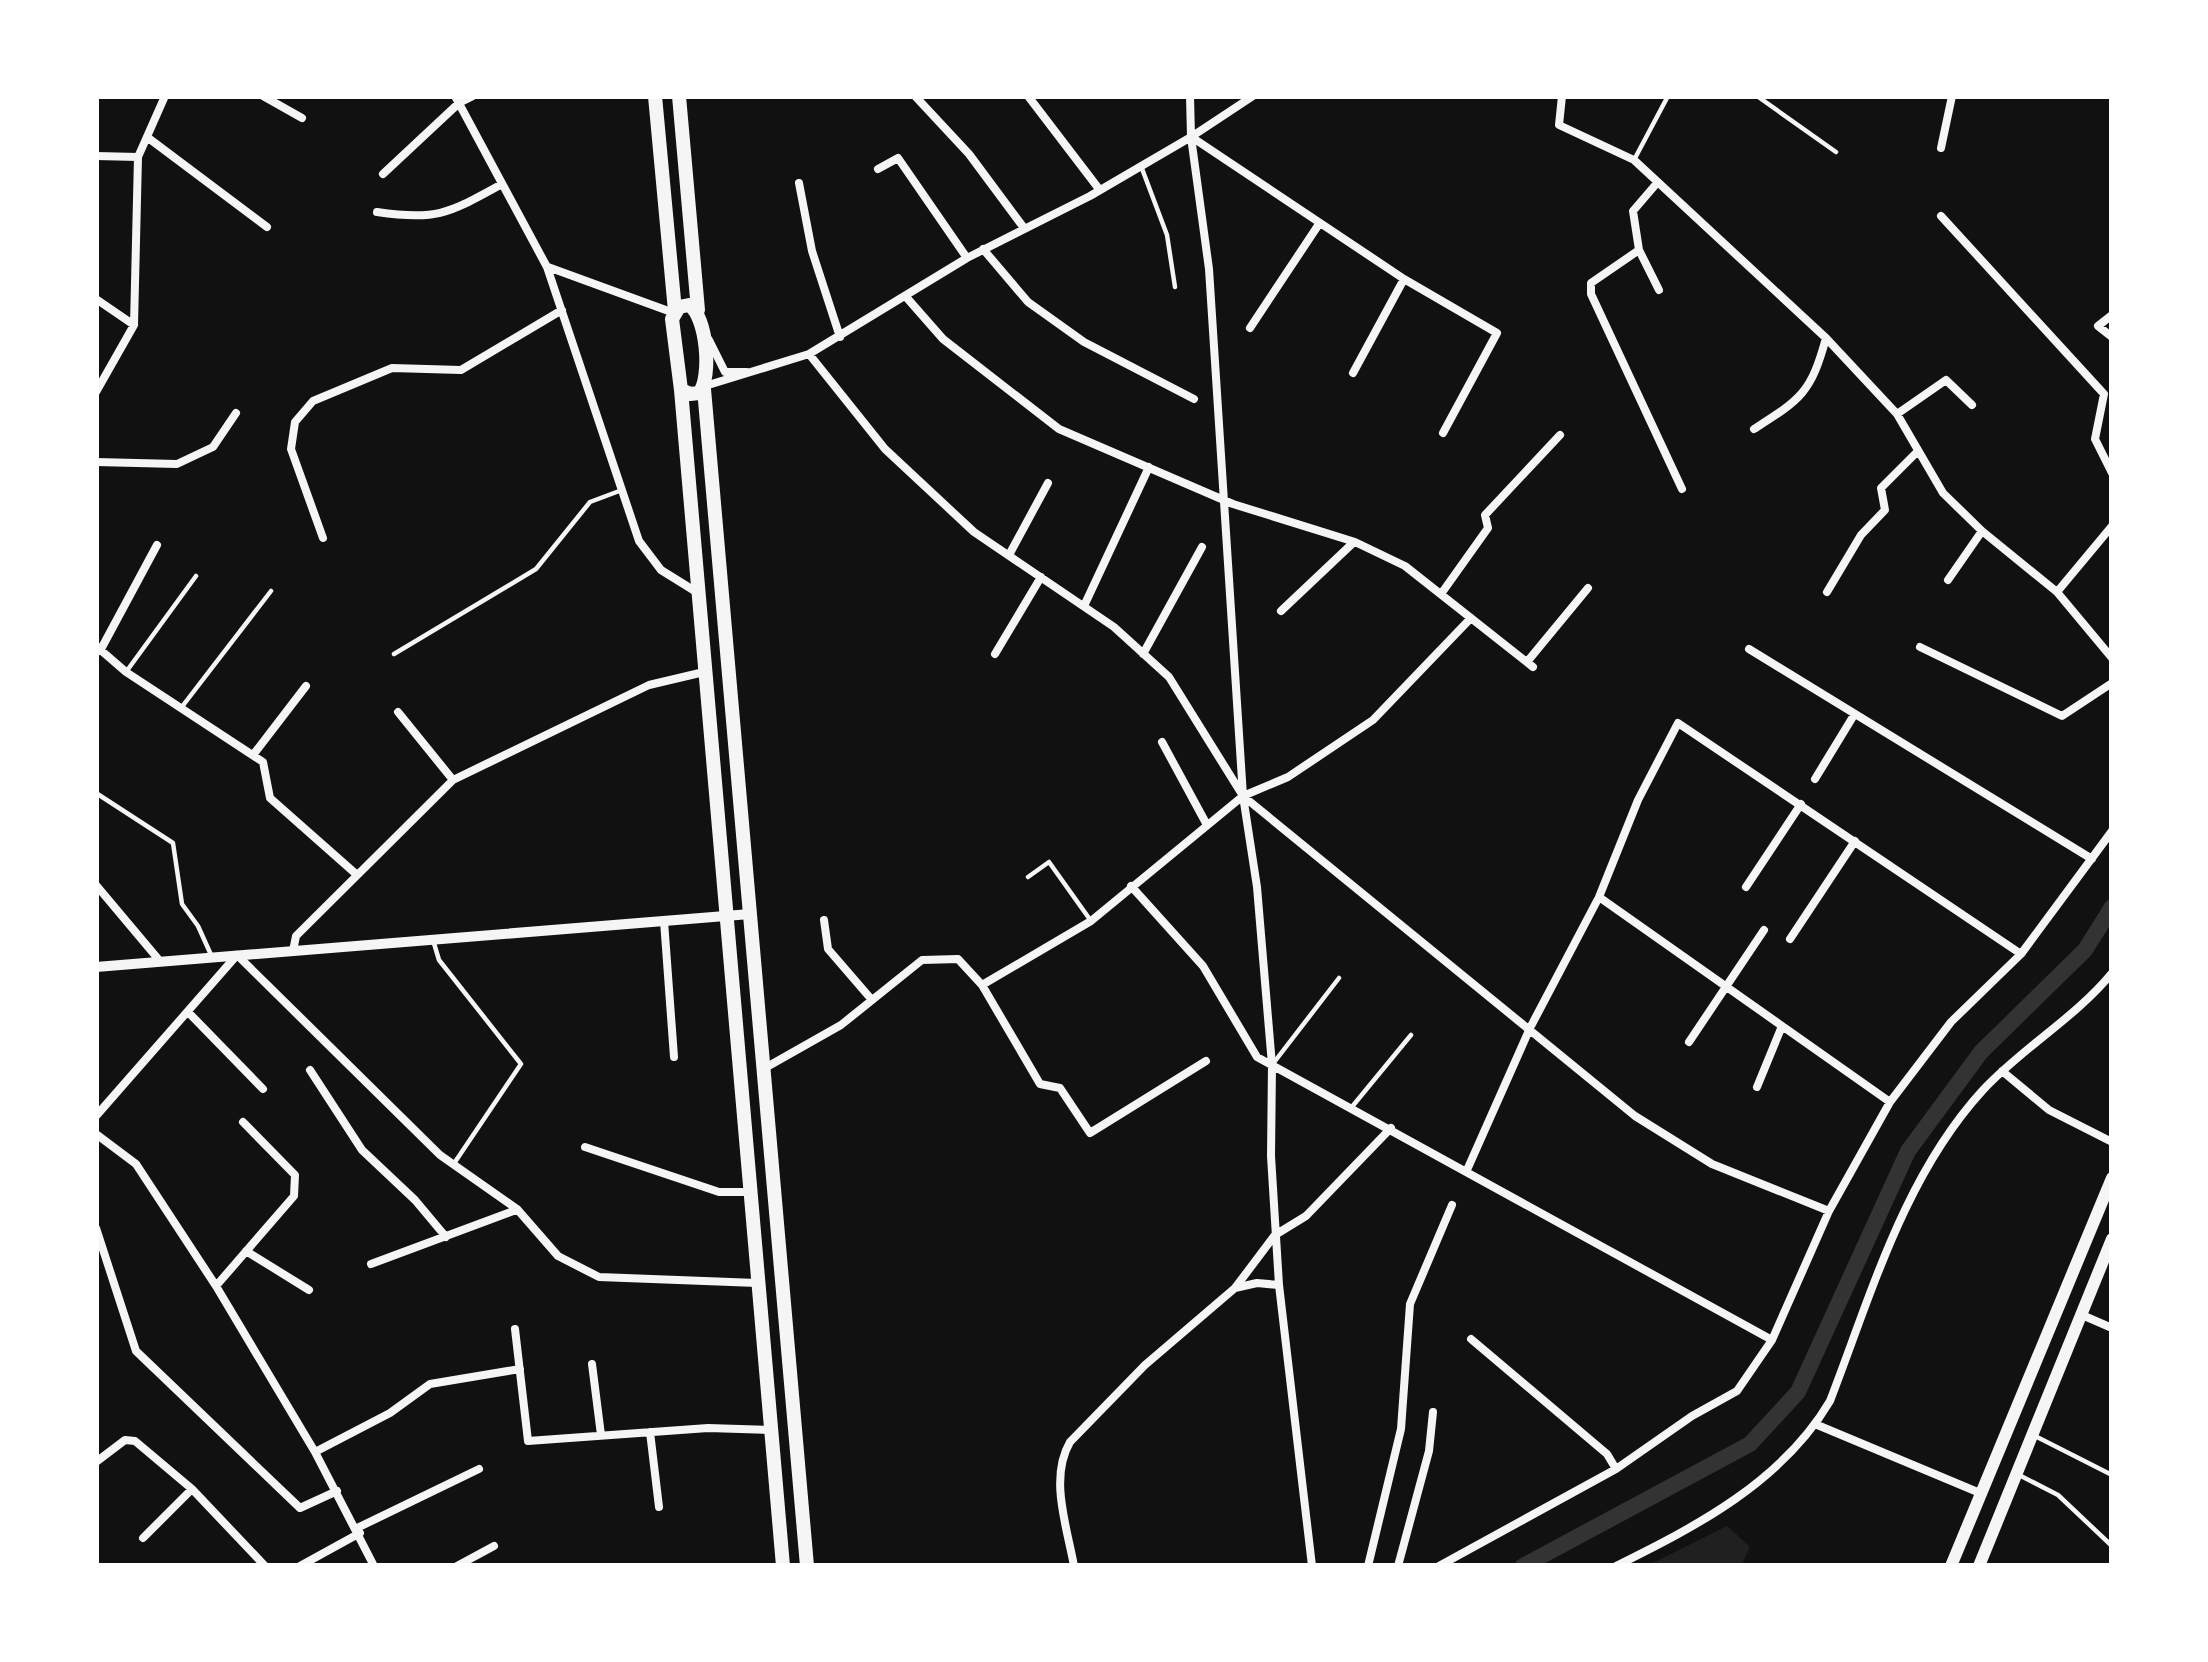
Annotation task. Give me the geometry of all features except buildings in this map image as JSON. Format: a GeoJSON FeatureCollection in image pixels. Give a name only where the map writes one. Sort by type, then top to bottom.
{"type":"FeatureCollection","features":[{"type":"Feature","properties":{"kind":"main road"},"geometry":{"type":"LineString","coordinates":[[655,96],[783,1566]]}},
{"type":"Feature","properties":{"kind":"main road"},"geometry":{"type":"LineString","coordinates":[[679,96],[807,1566]]}},
{"type":"Feature","properties":{"kind":"main road"},"geometry":{"type":"LineString","coordinates":[[674,312],[684,305],[698,310]]}},
{"type":"Feature","properties":{"kind":"main road"},"geometry":{"type":"LineString","coordinates":[[681,390],[694,394],[705,388]]}},
{"type":"Feature","properties":{"kind":"main road"},"geometry":{"type":"LineString","coordinates":[[1951,1566],[2112,1178]]}},
{"type":"Feature","properties":{"kind":"main road"},"geometry":{"type":"LineString","coordinates":[[1979,1566],[2112,1239]]}},
{"type":"Feature","properties":{"kind":"street"},"geometry":{"type":"LineString","coordinates":[[97,387],[134,325],[138,157],[165,96]]}},
{"type":"Feature","properties":{"kind":"street"},"geometry":{"type":"LineString","coordinates":[[262,96],[302,118]]}},
{"type":"Feature","properties":{"kind":"street"},"geometry":{"type":"LineString","coordinates":[[915,96],[969,154],[1024,228]]}},
{"type":"Feature","properties":{"kind":"street"},"geometry":{"type":"LineString","coordinates":[[1028,96],[1099,189]]}},
{"type":"Feature","properties":{"kind":"street"},"geometry":{"type":"LineString","coordinates":[[1190,96],[1209,269],[1243,796],[1257,887],[1272,1065],[1274,1234],[1312,1566]]}},
{"type":"Feature","properties":{"kind":"street"},"geometry":{"type":"LineString","coordinates":[[705,388],[809,354],[967,258],[1191,137],[1253,96]]}},
{"type":"Feature","properties":{"kind":"street"},"geometry":{"type":"LineString","coordinates":[[1562,96],[1559,124],[1634,160],[1826,338],[1897,414],[1943,493],[2057,592],[2112,658]]}},
{"type":"Feature","properties":{"kind":"street"},"geometry":{"type":"LineString","coordinates":[[1941,148],[1952,96]]}},
{"type":"Feature","properties":{"kind":"street"},"geometry":{"type":"LineString","coordinates":[[383,174],[456,102],[471,97]]}},
{"type":"Feature","properties":{"kind":"street"},"geometry":{"type":"LineString","coordinates":[[456,102],[547,267],[639,541],[661,570],[699,594]]}},
{"type":"Feature","properties":{"kind":"street"},"geometry":{"type":"LineString","coordinates":[[147,137],[267,227]]}},
{"type":"Feature","properties":{"kind":"street"},"geometry":{"type":"LineString","coordinates":[[1191,137],[1404,279],[1497,333],[1443,433]]}},
{"type":"Feature","properties":{"kind":"street"},"geometry":{"type":"LineString","coordinates":[[96,156],[138,157]]}},
{"type":"Feature","properties":{"kind":"street"},"geometry":{"type":"LineString","coordinates":[[878,169],[898,158],[967,258]]}},
{"type":"Feature","properties":{"kind":"street"},"geometry":{"type":"LineString","coordinates":[[799,183],[812,251],[840,337]]}},
{"type":"Feature","properties":{"kind":"street"},"geometry":{"type":"LineString","coordinates":[[1657,183],[1633,211],[1639,250],[1659,290]]}},
{"type":"Feature","properties":{"kind":"street"},"geometry":{"type":"LineString","coordinates":[[377,212],[418,218],[454,211],[502,184]]}},
{"type":"Feature","properties":{"kind":"street"},"geometry":{"type":"LineString","coordinates":[[1941,216],[2104,394],[2095,439],[2112,473]]}},
{"type":"Feature","properties":{"kind":"street"},"geometry":{"type":"LineString","coordinates":[[1250,328],[1320,224]]}},
{"type":"Feature","properties":{"kind":"street"},"geometry":{"type":"LineString","coordinates":[[983,250],[1028,302],[1084,342],[1194,398]]}},
{"type":"Feature","properties":{"kind":"street"},"geometry":{"type":"LineString","coordinates":[[1639,250],[1591,283],[1591,294],[1682,489]]}},
{"type":"Feature","properties":{"kind":"street"},"geometry":{"type":"LineString","coordinates":[[547,267],[674,312]]}},
{"type":"Feature","properties":{"kind":"street"},"geometry":{"type":"LineString","coordinates":[[1353,373],[1404,279]]}},
{"type":"Feature","properties":{"kind":"street"},"geometry":{"type":"LineString","coordinates":[[908,298],[943,339],[1059,429],[1221,499],[1355,542],[1405,566],[1530,664],[1588,588]]}},
{"type":"Feature","properties":{"kind":"street"},"geometry":{"type":"LineString","coordinates":[[96,299],[134,325]]}},
{"type":"Feature","properties":{"kind":"street"},"geometry":{"type":"LineString","coordinates":[[323,538],[290,449],[295,422],[313,401],[392,368],[461,370],[562,310]]}},
{"type":"Feature","properties":{"kind":"street"},"geometry":{"type":"LineString","coordinates":[[2112,315],[2098,326],[2112,337]]}},
{"type":"Feature","properties":{"kind":"street"},"geometry":{"type":"LineString","coordinates":[[702,328],[725,372],[760,371]]}},
{"type":"Feature","properties":{"kind":"street"},"geometry":{"type":"LineString","coordinates":[[1754,429],[1805,392],[1815,378],[1826,338]]}},
{"type":"Feature","properties":{"kind":"street"},"geometry":{"type":"LineString","coordinates":[[809,354],[885,449],[974,532],[1084,606],[1169,677],[1243,796],[1635,1116],[1712,1164],[1829,1211]]}},
{"type":"Feature","properties":{"kind":"street"},"geometry":{"type":"LineString","coordinates":[[1897,414],[1946,380],[1972,405]]}},
{"type":"Feature","properties":{"kind":"street"},"geometry":{"type":"LineString","coordinates":[[96,462],[177,464],[213,447],[236,413]]}},
{"type":"Feature","properties":{"kind":"street"},"geometry":{"type":"LineString","coordinates":[[1441,594],[1488,528],[1485,515],[1560,435]]}},
{"type":"Feature","properties":{"kind":"street"},"geometry":{"type":"LineString","coordinates":[[1827,592],[1861,535],[1886,510],[1881,488],[1917,452]]}},
{"type":"Feature","properties":{"kind":"street"},"geometry":{"type":"LineString","coordinates":[[1084,606],[1149,467]]}},
{"type":"Feature","properties":{"kind":"street"},"geometry":{"type":"LineString","coordinates":[[1009,555],[1048,483]]}},
{"type":"Feature","properties":{"kind":"street"},"geometry":{"type":"LineString","coordinates":[[2057,592],[2112,526]]}},
{"type":"Feature","properties":{"kind":"street"},"geometry":{"type":"LineString","coordinates":[[1948,580],[1982,531]]}},
{"type":"Feature","properties":{"kind":"street"},"geometry":{"type":"LineString","coordinates":[[1281,611],[1355,542]]}},
{"type":"Feature","properties":{"kind":"street"},"geometry":{"type":"LineString","coordinates":[[158,544],[98,649],[263,762],[270,798],[356,874]]}},
{"type":"Feature","properties":{"kind":"street"},"geometry":{"type":"LineString","coordinates":[[1143,654],[1202,547]]}},
{"type":"Feature","properties":{"kind":"street"},"geometry":{"type":"LineString","coordinates":[[995,654],[1041,577]]}},
{"type":"Feature","properties":{"kind":"street"},"geometry":{"type":"LineString","coordinates":[[982,985],[1091,921],[1243,796],[1288,777],[1372,719],[1471,617]]}},
{"type":"Feature","properties":{"kind":"street"},"geometry":{"type":"LineString","coordinates":[[1920,647],[2062,716],[2112,683]]}},
{"type":"Feature","properties":{"kind":"street"},"geometry":{"type":"LineString","coordinates":[[1749,649],[2092,859]]}},
{"type":"Feature","properties":{"kind":"street"},"geometry":{"type":"LineString","coordinates":[[293,951],[296,936],[453,780],[649,685],[704,672]]}},
{"type":"Feature","properties":{"kind":"street"},"geometry":{"type":"LineString","coordinates":[[253,755],[306,686]]}},
{"type":"Feature","properties":{"kind":"street"},"geometry":{"type":"LineString","coordinates":[[398,712],[453,780]]}},
{"type":"Feature","properties":{"kind":"street"},"geometry":{"type":"LineString","coordinates":[[1815,779],[1854,715]]}},
{"type":"Feature","properties":{"kind":"street"},"geometry":{"type":"LineString","coordinates":[[1467,1170],[1530,1028],[1599,897],[1638,800],[1678,723],[2021,954]]}},
{"type":"Feature","properties":{"kind":"street"},"geometry":{"type":"LineString","coordinates":[[1162,742],[1207,825]]}},
{"type":"Feature","properties":{"kind":"street"},"geometry":{"type":"LineString","coordinates":[[1746,887],[1801,804]]}},
{"type":"Feature","properties":{"kind":"street"},"geometry":{"type":"LineString","coordinates":[[1439,1566],[1616,1469],[1737,1391],[1772,1340],[1829,1211],[1890,1102],[1952,1022],[2021,954],[2112,831]]}},
{"type":"Feature","properties":{"kind":"street"},"geometry":{"type":"LineString","coordinates":[[1790,939],[1855,841]]}},
{"type":"Feature","properties":{"kind":"street"},"geometry":{"type":"LineString","coordinates":[[96,885],[160,962]]}},
{"type":"Feature","properties":{"kind":"street"},"geometry":{"type":"LineString","coordinates":[[1131,886],[1203,966],[1257,1057],[1772,1340]]}},
{"type":"Feature","properties":{"kind":"street"},"geometry":{"type":"LineString","coordinates":[[1599,897],[1890,1102]]}},
{"type":"Feature","properties":{"kind":"street"},"geometry":{"type":"LineString","coordinates":[[96,967],[750,914]]}},
{"type":"Feature","properties":{"kind":"street"},"geometry":{"type":"LineString","coordinates":[[824,920],[828,949],[872,1000]]}},
{"type":"Feature","properties":{"kind":"street"},"geometry":{"type":"LineString","coordinates":[[664,921],[674,1057]]}},
{"type":"Feature","properties":{"kind":"street"},"geometry":{"type":"LineString","coordinates":[[1689,1042],[1764,930]]}},
{"type":"Feature","properties":{"kind":"street"},"geometry":{"type":"LineString","coordinates":[[237,956],[453,1165],[517,1209],[558,1256],[599,1277],[759,1283]]}},
{"type":"Feature","properties":{"kind":"street"},"geometry":{"type":"LineString","coordinates":[[96,1116],[237,956]]}},
{"type":"Feature","properties":{"kind":"street"},"geometry":{"type":"LineString","coordinates":[[764,1069],[842,1024],[922,960],[958,958],[982,985],[1040,1084],[1060,1088],[1090,1133],[1206,1061]]}},
{"type":"Feature","properties":{"kind":"street"},"geometry":{"type":"LineString","coordinates":[[1616,1566],[1731,1504],[1774,1469],[1815,1424],[1829,1401],[1888,1250],[1933,1158],[1981,1092],[2112,973]]}},
{"type":"Feature","properties":{"kind":"street"},"geometry":{"type":"LineString","coordinates":[[188,1012],[263,1089]]}},
{"type":"Feature","properties":{"kind":"street"},"geometry":{"type":"LineString","coordinates":[[1757,1088],[1782,1026]]}},
{"type":"Feature","properties":{"kind":"street"},"geometry":{"type":"LineString","coordinates":[[310,1070],[362,1150],[446,1237]]}},
{"type":"Feature","properties":{"kind":"street"},"geometry":{"type":"LineString","coordinates":[[2002,1071],[2049,1110],[2112,1142]]}},
{"type":"Feature","properties":{"kind":"street"},"geometry":{"type":"LineString","coordinates":[[216,1286],[294,1196],[295,1175],[243,1122]]}},
{"type":"Feature","properties":{"kind":"street"},"geometry":{"type":"LineString","coordinates":[[1074,1566],[1059,1478],[1061,1457],[1070,1442],[1145,1364],[1235,1288],[1274,1234],[1306,1216],[1391,1128]]}},
{"type":"Feature","properties":{"kind":"street"},"geometry":{"type":"LineString","coordinates":[[96,1134],[136,1164],[216,1286],[315,1452],[374,1566]]}},
{"type":"Feature","properties":{"kind":"street"},"geometry":{"type":"LineString","coordinates":[[585,1147],[719,1192],[751,1192]]}},
{"type":"Feature","properties":{"kind":"street"},"geometry":{"type":"LineString","coordinates":[[1367,1566],[1401,1429],[1410,1304],[1452,1205]]}},
{"type":"Feature","properties":{"kind":"street"},"geometry":{"type":"LineString","coordinates":[[371,1264],[517,1209]]}},
{"type":"Feature","properties":{"kind":"street"},"geometry":{"type":"LineString","coordinates":[[96,1228],[136,1351],[300,1508],[337,1491]]}},
{"type":"Feature","properties":{"kind":"street"},"geometry":{"type":"LineString","coordinates":[[246,1251],[309,1290]]}},
{"type":"Feature","properties":{"kind":"street"},"geometry":{"type":"LineString","coordinates":[[1235,1288],[1279,1285]]}},
{"type":"Feature","properties":{"kind":"street"},"geometry":{"type":"LineString","coordinates":[[2081,1315],[2112,1328]]}},
{"type":"Feature","properties":{"kind":"street"},"geometry":{"type":"LineString","coordinates":[[515,1328],[528,1441],[771,1430]]}},
{"type":"Feature","properties":{"kind":"street"},"geometry":{"type":"LineString","coordinates":[[1471,1339],[1606,1454],[1616,1469]]}},
{"type":"Feature","properties":{"kind":"street"},"geometry":{"type":"LineString","coordinates":[[592,1364],[601,1436]]}},
{"type":"Feature","properties":{"kind":"street"},"geometry":{"type":"LineString","coordinates":[[315,1452],[390,1413],[430,1384],[520,1369]]}},
{"type":"Feature","properties":{"kind":"street"},"geometry":{"type":"LineString","coordinates":[[1398,1566],[1429,1451],[1433,1412]]}},
{"type":"Feature","properties":{"kind":"street"},"geometry":{"type":"LineString","coordinates":[[1815,1424],[1980,1494]]}},
{"type":"Feature","properties":{"kind":"street"},"geometry":{"type":"LineString","coordinates":[[650,1432],[659,1507]]}},
{"type":"Feature","properties":{"kind":"street"},"geometry":{"type":"LineString","coordinates":[[96,1462],[125,1440],[135,1441],[192,1490],[265,1566]]}},
{"type":"Feature","properties":{"kind":"street"},"geometry":{"type":"LineString","coordinates":[[299,1566],[478,1469]]}},
{"type":"Feature","properties":{"kind":"street"},"geometry":{"type":"LineString","coordinates":[[143,1538],[192,1490]]}},
{"type":"Feature","properties":{"kind":"street"},"geometry":{"type":"LineString","coordinates":[[457,1566],[494,1546]]}},
{"type":"Feature","properties":{"kind":"lane"},"geometry":{"type":"LineString","coordinates":[[1634,160],[1668,96]]}},
{"type":"Feature","properties":{"kind":"lane"},"geometry":{"type":"LineString","coordinates":[[1756,96],[1836,152]]}},
{"type":"Feature","properties":{"kind":"lane"},"geometry":{"type":"LineString","coordinates":[[1141,166],[1167,235],[1175,287]]}},
{"type":"Feature","properties":{"kind":"lane"},"geometry":{"type":"LineString","coordinates":[[394,654],[536,569],[590,502],[622,490]]}},
{"type":"Feature","properties":{"kind":"lane"},"geometry":{"type":"LineString","coordinates":[[126,672],[196,576]]}},
{"type":"Feature","properties":{"kind":"lane"},"geometry":{"type":"LineString","coordinates":[[182,708],[272,591]]}},
{"type":"Feature","properties":{"kind":"lane"},"geometry":{"type":"LineString","coordinates":[[96,793],[172,843],[182,904],[212,957]]}},
{"type":"Feature","properties":{"kind":"lane"},"geometry":{"type":"LineString","coordinates":[[1028,877],[1049,862],[1091,921]]}},
{"type":"Feature","properties":{"kind":"lane"},"geometry":{"type":"LineString","coordinates":[[433,940],[439,959],[521,1064],[453,1165]]}},
{"type":"Feature","properties":{"kind":"lane"},"geometry":{"type":"LineString","coordinates":[[1272,1065],[1339,978]]}},
{"type":"Feature","properties":{"kind":"lane"},"geometry":{"type":"LineString","coordinates":[[1351,1108],[1411,1035]]}},
{"type":"Feature","properties":{"kind":"lane"},"geometry":{"type":"LineString","coordinates":[[2032,1435],[2112,1475]]}},
{"type":"Feature","properties":{"kind":"lane"},"geometry":{"type":"LineString","coordinates":[[2016,1473],[2057,1496],[2112,1546]]}},
{"type":"Feature","properties":{"kind":"shaded area"},"geometry":{"type":"Polygon","coordinates":[[[1727,1526],[1750,1547],[1741,1566],[1647,1566],[1727,1526]]]}},
{"type":"Feature","properties":{"kind":"waterway"},"geometry":{"type":"LineString","coordinates":[[1523,1566],[1750,1444],[1798,1392],[1908,1151],[1981,1052],[2085,950],[2112,907]]}}]}
